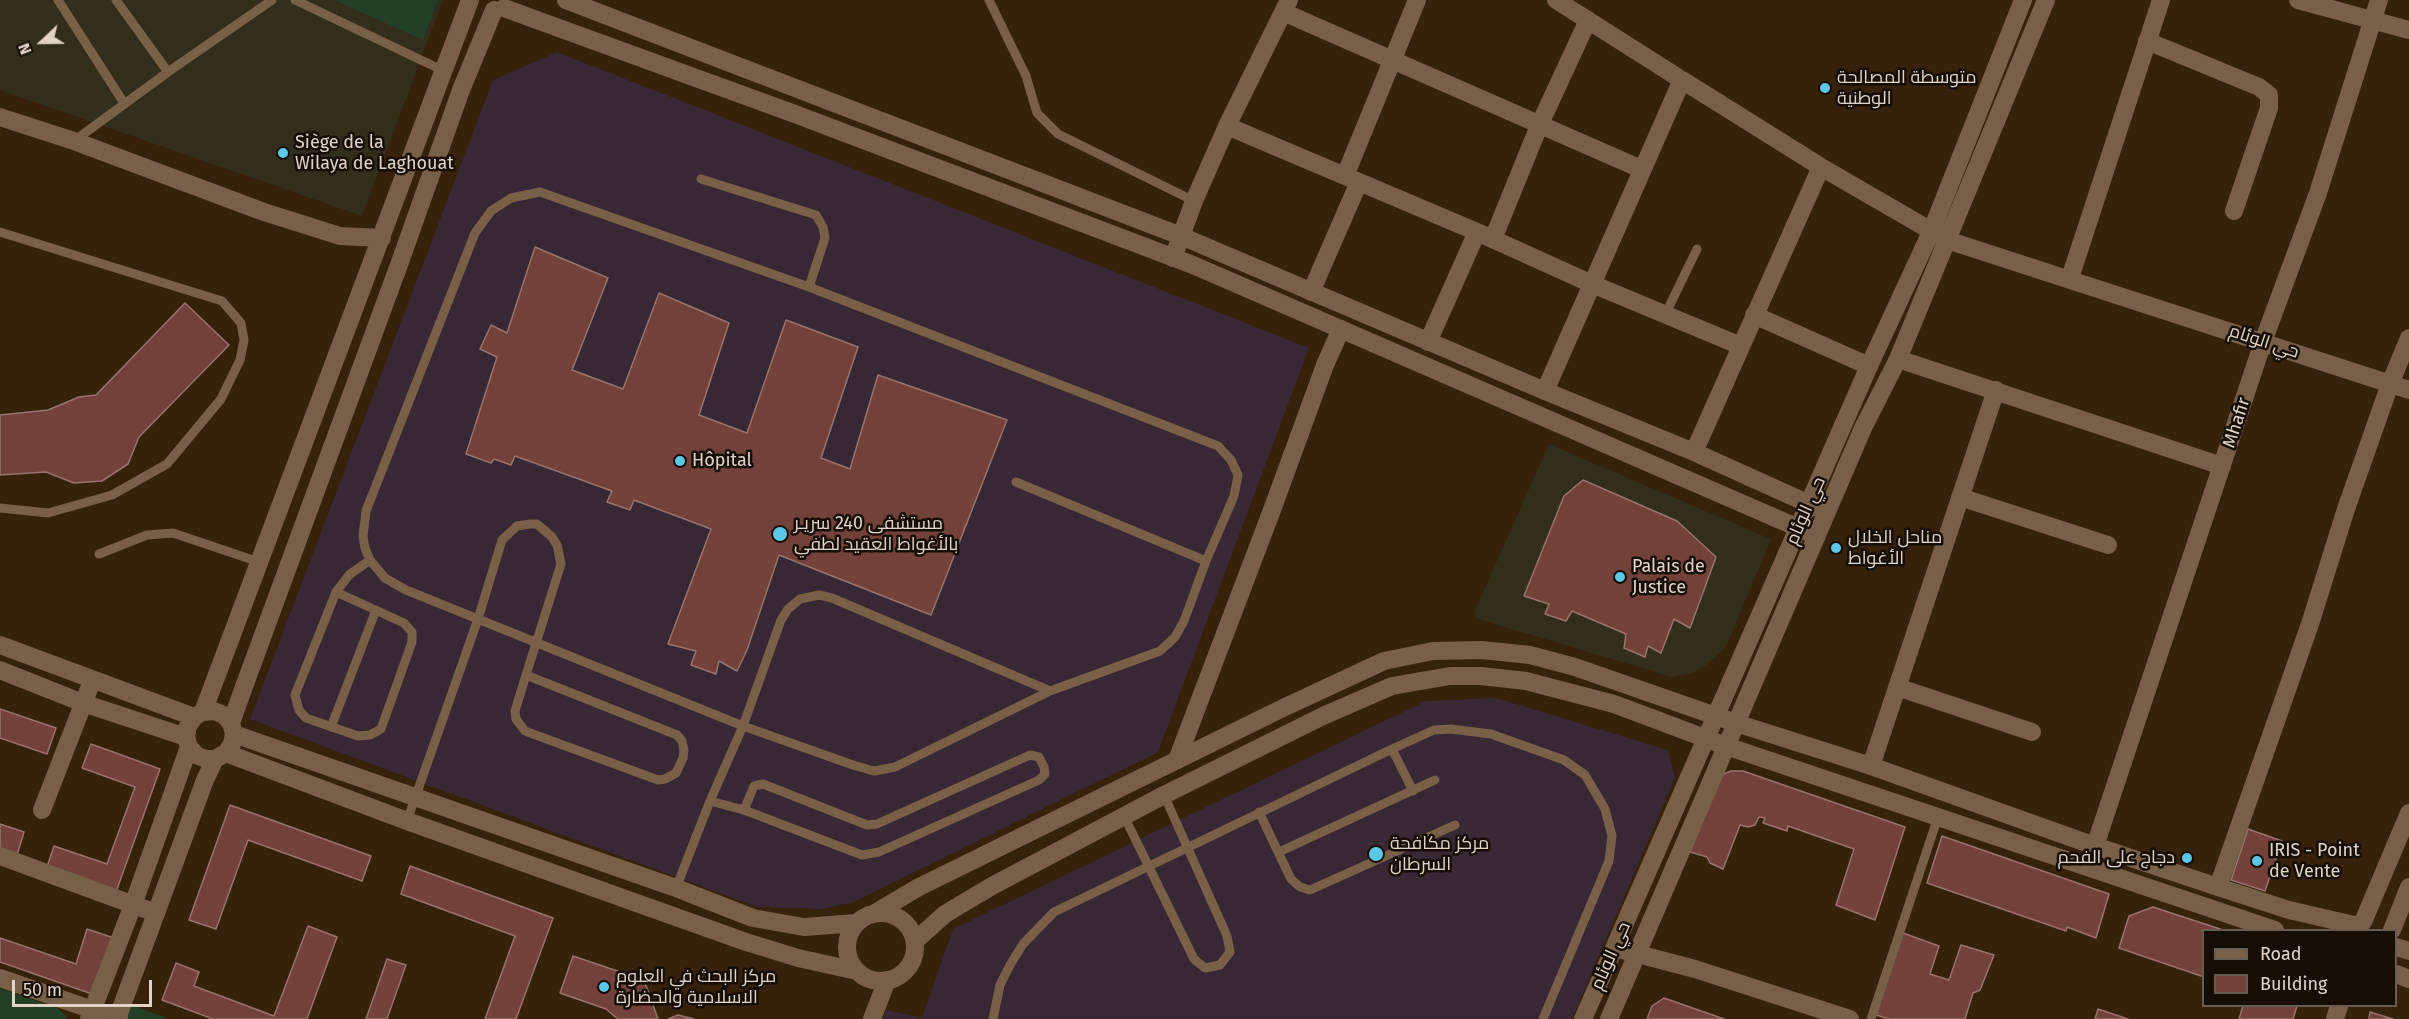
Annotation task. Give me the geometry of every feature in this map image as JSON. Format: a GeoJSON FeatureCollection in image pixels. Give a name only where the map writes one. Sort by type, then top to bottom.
{"type":"FeatureCollection","features":[{"type":"Feature","properties":{"kind":"street"},"geometry":{"type":"LineString","coordinates":[[91,1014],[134,905],[188,742],[188,726],[199,715],[259,562],[470,0]]}},
{"type":"Feature","properties":{"kind":"street"},"geometry":{"type":"LineString","coordinates":[[477,0],[486,8],[503,6],[1173,258],[1817,536]]}},
{"type":"Feature","properties":{"kind":"street"},"geometry":{"type":"LineString","coordinates":[[566,0],[1181,236],[1428,342],[1694,452],[1827,512]]}},
{"type":"Feature","properties":{"kind":"street"},"geometry":{"type":"LineString","coordinates":[[1311,292],[1392,61],[1418,0]]}},
{"type":"Feature","properties":{"kind":"street"},"geometry":{"type":"LineString","coordinates":[[1556,0],[1821,167],[1939,236]]}},
{"type":"Feature","properties":{"kind":"street","name":"حي الوئام"},"geometry":{"type":"LineString","coordinates":[[1583,1019],[1869,366],[1939,236],[2046,0]]}},
{"type":"Feature","properties":{"kind":"street"},"geometry":{"type":"LineString","coordinates":[[2070,278],[2161,0]]}},
{"type":"Feature","properties":{"kind":"street"},"geometry":{"type":"LineString","coordinates":[[2298,0],[2409,30]]}},
{"type":"Feature","properties":{"kind":"street","name":"Mhafir"},"geometry":{"type":"LineString","coordinates":[[2095,846],[2263,342],[2318,194],[2379,0]]}},
{"type":"Feature","properties":{"kind":"street","name":"حي الوئام"},"geometry":{"type":"LineString","coordinates":[[1609,1019],[1863,428],[1898,359],[2022,2]]}},
{"type":"Feature","properties":{"kind":"street"},"geometry":{"type":"LineString","coordinates":[[0,978],[91,1014],[117,1019],[205,780],[232,744],[233,728],[461,90],[503,6]]}},
{"type":"Feature","properties":{"kind":"street"},"geometry":{"type":"LineString","coordinates":[[1173,258],[1194,201],[1227,126],[1286,6],[1392,61],[1641,169]]}},
{"type":"Feature","properties":{"kind":"street"},"geometry":{"type":"LineString","coordinates":[[1428,342],[1485,236],[1588,20]]}},
{"type":"Feature","properties":{"kind":"street"},"geometry":{"type":"LineString","coordinates":[[2148,41],[2259,87],[2269,95],[2269,108],[2234,212]]}},
{"type":"Feature","properties":{"kind":"street"},"geometry":{"type":"LineString","coordinates":[[1545,391],[1682,80]]}},
{"type":"Feature","properties":{"kind":"street"},"geometry":{"type":"LineString","coordinates":[[0,117],[74,141],[264,212],[340,236],[362,249],[372,262]]}},
{"type":"Feature","properties":{"kind":"street"},"geometry":{"type":"LineString","coordinates":[[1227,126],[1741,346]]}},
{"type":"Feature","properties":{"kind":"street"},"geometry":{"type":"LineString","coordinates":[[1694,452],[1821,167]]}},
{"type":"Feature","properties":{"kind":"street"},"geometry":{"type":"LineString","coordinates":[[340,236],[382,238]]}},
{"type":"Feature","properties":{"kind":"street","name":"حي الوئام"},"geometry":{"type":"LineString","coordinates":[[1939,236],[2409,390]]}},
{"type":"Feature","properties":{"kind":"street"},"geometry":{"type":"LineString","coordinates":[[1754,315],[1869,366]]}},
{"type":"Feature","properties":{"kind":"street"},"geometry":{"type":"LineString","coordinates":[[1176,760],[1325,365],[1341,329]]}},
{"type":"Feature","properties":{"kind":"street"},"geometry":{"type":"LineString","coordinates":[[2218,887],[2310,624],[2346,509],[2390,384],[2409,338]]}},
{"type":"Feature","properties":{"kind":"street"},"geometry":{"type":"LineString","coordinates":[[1898,359],[2222,466]]}},
{"type":"Feature","properties":{"kind":"street"},"geometry":{"type":"LineString","coordinates":[[1872,765],[1996,390]]}},
{"type":"Feature","properties":{"kind":"street"},"geometry":{"type":"LineString","coordinates":[[1960,497],[2108,544]]}},
{"type":"Feature","properties":{"kind":"street"},"geometry":{"type":"LineString","coordinates":[[0,645],[92,681],[199,715],[214,711],[224,715],[233,728],[753,918],[804,927],[856,923]]}},
{"type":"Feature","properties":{"kind":"street"},"geometry":{"type":"LineString","coordinates":[[875,913],[896,916],[911,930],[915,941],[912,962],[906,971],[887,981],[866,978],[857,971],[847,953],[847,942],[856,923],[864,916],[875,913],[919,887],[1176,760],[1383,661],[1433,651],[1482,650],[1530,655],[1575,667],[1736,723],[1872,765],[2095,846],[2218,887],[2289,910],[2354,926],[2378,926],[2382,929]]}},
{"type":"Feature","properties":{"kind":"street"},"geometry":{"type":"LineString","coordinates":[[0,670],[188,742],[196,755],[206,759],[221,756],[746,942],[798,958],[857,971]]}},
{"type":"Feature","properties":{"kind":"street"},"geometry":{"type":"LineString","coordinates":[[915,941],[945,914],[993,886],[1164,795],[1323,716],[1392,686],[1437,677],[1480,676],[1526,681],[1614,705],[1725,746],[2272,929]]}},
{"type":"Feature","properties":{"kind":"street"},"geometry":{"type":"LineString","coordinates":[[42,810],[92,681]]}},
{"type":"Feature","properties":{"kind":"street"},"geometry":{"type":"LineString","coordinates":[[1897,687],[2032,732]]}},
{"type":"Feature","properties":{"kind":"street"},"geometry":{"type":"LineString","coordinates":[[2354,926],[2409,813]]}},
{"type":"Feature","properties":{"kind":"street"},"geometry":{"type":"LineString","coordinates":[[0,855],[156,913]]}},
{"type":"Feature","properties":{"kind":"street"},"geometry":{"type":"LineString","coordinates":[[2392,929],[2409,887]]}},
{"type":"Feature","properties":{"kind":"street"},"geometry":{"type":"LineString","coordinates":[[1615,948],[1636,956],[1695,969],[1838,1017]]}},
{"type":"Feature","properties":{"kind":"street"},"geometry":{"type":"LineString","coordinates":[[872,1019],[887,981]]}},
{"type":"Feature","properties":{"kind":"lane"},"geometry":{"type":"LineString","coordinates":[[58,0],[124,103]]}},
{"type":"Feature","properties":{"kind":"lane"},"geometry":{"type":"LineString","coordinates":[[116,0],[168,72]]}},
{"type":"Feature","properties":{"kind":"lane"},"geometry":{"type":"LineString","coordinates":[[74,141],[124,103],[272,0]]}},
{"type":"Feature","properties":{"kind":"lane"},"geometry":{"type":"LineString","coordinates":[[295,0],[444,71]]}},
{"type":"Feature","properties":{"kind":"lane"},"geometry":{"type":"LineString","coordinates":[[988,0],[1026,76],[1037,113],[1058,134],[1194,201]]}},
{"type":"Feature","properties":{"kind":"lane"},"geometry":{"type":"LineString","coordinates":[[701,179],[816,215],[823,227],[825,238],[809,287]]}},
{"type":"Feature","properties":{"kind":"lane"},"geometry":{"type":"LineString","coordinates":[[540,192],[809,287],[1218,446],[1231,460],[1238,475],[1234,496],[1206,561],[1184,621],[1175,637],[1160,651],[1050,691],[895,767],[874,771],[743,726],[395,585],[385,578],[370,560],[363,536],[366,511],[475,233],[490,211],[511,198],[540,192]]}},
{"type":"Feature","properties":{"kind":"lane"},"geometry":{"type":"LineString","coordinates":[[0,232],[222,301],[241,323],[244,340],[240,360],[221,399],[167,464],[112,495],[48,513],[0,507]]}},
{"type":"Feature","properties":{"kind":"lane"},"geometry":{"type":"LineString","coordinates":[[1665,315],[1697,249]]}},
{"type":"Feature","properties":{"kind":"lane"},"geometry":{"type":"LineString","coordinates":[[1016,482],[1206,561]]}},
{"type":"Feature","properties":{"kind":"lane"},"geometry":{"type":"LineString","coordinates":[[407,821],[478,619],[502,540],[517,526],[537,524],[552,537],[557,545],[561,564],[537,643],[526,675],[515,711],[516,718],[525,731],[658,780],[676,772],[684,750],[682,741],[677,735],[526,675]]}},
{"type":"Feature","properties":{"kind":"lane"},"geometry":{"type":"LineString","coordinates":[[99,554],[147,534],[173,533],[259,562]]}},
{"type":"Feature","properties":{"kind":"lane"},"geometry":{"type":"LineString","coordinates":[[336,592],[404,623],[412,632],[412,642],[381,729],[370,735],[358,736],[306,718],[298,710],[295,694],[336,592],[349,575],[370,560]]}},
{"type":"Feature","properties":{"kind":"lane"},"geometry":{"type":"LineString","coordinates":[[676,888],[710,801],[743,726],[781,620],[788,609],[800,599],[819,595],[832,598],[1050,691]]}},
{"type":"Feature","properties":{"kind":"lane"},"geometry":{"type":"LineString","coordinates":[[331,727],[376,610]]}},
{"type":"Feature","properties":{"kind":"lane"},"geometry":{"type":"LineString","coordinates":[[993,1019],[1000,985],[1023,944],[1054,912],[1392,749],[1434,730],[1451,729],[1476,731],[1523,744],[1564,760],[1585,775],[1605,809],[1612,836],[1609,861],[1543,1019]]}},
{"type":"Feature","properties":{"kind":"lane"},"geometry":{"type":"LineString","coordinates":[[1392,749],[1413,790]]}},
{"type":"Feature","properties":{"kind":"lane"},"geometry":{"type":"LineString","coordinates":[[710,801],[744,810],[862,855],[879,852],[1039,780],[1045,774],[1039,757],[1029,755],[877,824],[867,825],[763,784],[754,786],[744,810]]}},
{"type":"Feature","properties":{"kind":"lane"},"geometry":{"type":"LineString","coordinates":[[1279,852],[1436,780]]}},
{"type":"Feature","properties":{"kind":"lane"},"geometry":{"type":"LineString","coordinates":[[1124,816],[1194,959],[1205,968],[1220,965],[1230,952],[1227,936],[1164,795]]}},
{"type":"Feature","properties":{"kind":"lane"},"geometry":{"type":"LineString","coordinates":[[1259,812],[1291,879],[1300,887],[1310,890],[1455,825]]}},
{"type":"Feature","properties":{"kind":"lane"},"geometry":{"type":"LineString","coordinates":[[1871,1019],[1938,817]]}},
{"type":"Feature","properties":{"kind":"shaded area","name":"Siège de la Wilaya de Laghouat"},"geometry":{"type":"Polygon","coordinates":[[[0,0],[443,0],[362,216],[0,90],[0,0]]]}},
{"type":"Feature","properties":{"kind":"shaded area","name":"مستشفى 240 سريـر بالأغواط العقيد لطفي"},"geometry":{"type":"Polygon","coordinates":[[[557,52],[1309,348],[1158,752],[854,902],[822,909],[757,907],[250,719],[493,80],[557,52]]]}},
{"type":"Feature","properties":{"kind":"shaded area"},"geometry":{"type":"Polygon","coordinates":[[[1549,444],[1771,539],[1726,647],[1705,666],[1692,673],[1672,677],[1475,618],[1475,610],[1549,444]]]}},
{"type":"Feature","properties":{"kind":"shaded area","name":"مركز مكافحة السرطان"},"geometry":{"type":"Polygon","coordinates":[[[1496,698],[1668,750],[1675,778],[1572,1019],[883,1019],[886,1010],[922,1018],[953,929],[1426,701],[1496,698]]]}},
{"type":"Feature","properties":{"kind":"green space"},"geometry":{"type":"Polygon","coordinates":[[[334,0],[438,0],[423,40],[334,0]]]}},
{"type":"Feature","properties":{"kind":"green space"},"geometry":{"type":"Polygon","coordinates":[[[0,988],[59,1009],[68,1019],[0,1019],[0,988]]]}},
{"type":"Feature","properties":{"kind":"green space"},"geometry":{"type":"Polygon","coordinates":[[[131,1005],[169,1019],[125,1019],[131,1005]]]}},
{"type":"Feature","properties":{"kind":"building","name":"Hôpital"},"geometry":{"type":"Polygon","coordinates":[[[535,247],[608,278],[572,370],[623,389],[659,293],[729,323],[699,415],[747,433],[786,320],[858,347],[821,458],[850,469],[878,375],[1007,420],[931,615],[779,555],[747,650],[737,671],[719,661],[716,674],[691,665],[696,651],[668,644],[711,529],[634,500],[630,510],[607,502],[612,491],[515,456],[511,465],[494,459],[491,463],[466,454],[497,357],[480,349],[491,325],[507,333],[535,247]]]}},
{"type":"Feature","properties":{"kind":"building"},"geometry":{"type":"Polygon","coordinates":[[[185,303],[229,345],[139,437],[128,464],[102,481],[74,483],[46,472],[0,475],[0,415],[48,410],[79,397],[96,395],[185,303]]]}},
{"type":"Feature","properties":{"kind":"building","name":"Palais de Justice"},"geometry":{"type":"Polygon","coordinates":[[[1583,480],[1677,521],[1716,557],[1690,628],[1674,619],[1661,653],[1648,646],[1645,657],[1624,648],[1626,634],[1572,611],[1566,621],[1545,614],[1549,604],[1524,596],[1564,496],[1583,480]]]}},
{"type":"Feature","properties":{"kind":"building"},"geometry":{"type":"Polygon","coordinates":[[[0,709],[56,728],[47,754],[0,738],[0,709]]]}},
{"type":"Feature","properties":{"kind":"building"},"geometry":{"type":"Polygon","coordinates":[[[91,744],[160,769],[116,892],[47,867],[54,846],[107,864],[135,787],[82,768],[91,744]]]}},
{"type":"Feature","properties":{"kind":"building"},"geometry":{"type":"Polygon","coordinates":[[[1731,771],[1743,771],[1905,827],[1875,920],[1836,905],[1854,849],[1788,826],[1787,831],[1763,823],[1765,818],[1759,817],[1755,825],[1748,827],[1740,825],[1723,869],[1710,863],[1707,857],[1690,852],[1721,775],[1731,771]]]}},
{"type":"Feature","properties":{"kind":"building"},"geometry":{"type":"Polygon","coordinates":[[[230,805],[371,856],[362,881],[248,840],[216,929],[189,920],[230,805]]]}},
{"type":"Feature","properties":{"kind":"building"},"geometry":{"type":"Polygon","coordinates":[[[0,824],[24,832],[17,855],[0,849],[0,824]]]}},
{"type":"Feature","properties":{"kind":"building","name":"IRIS - Point de Vente"},"geometry":{"type":"Polygon","coordinates":[[[2248,829],[2282,841],[2265,891],[2231,880],[2248,829]]]}},
{"type":"Feature","properties":{"kind":"building"},"geometry":{"type":"Polygon","coordinates":[[[1942,836],[2109,894],[2096,938],[2067,927],[2066,931],[1927,883],[1942,836]]]}},
{"type":"Feature","properties":{"kind":"building"},"geometry":{"type":"Polygon","coordinates":[[[410,866],[553,918],[516,1019],[485,1019],[515,936],[401,894],[410,866]]]}},
{"type":"Feature","properties":{"kind":"building"},"geometry":{"type":"Polygon","coordinates":[[[2153,907],[2220,929],[2202,929],[2202,976],[2119,948],[2129,916],[2153,907]]]}},
{"type":"Feature","properties":{"kind":"building"},"geometry":{"type":"Polygon","coordinates":[[[308,926],[337,937],[307,1019],[213,1019],[162,1000],[176,963],[199,972],[194,986],[274,1016],[308,926]]]}},
{"type":"Feature","properties":{"kind":"building"},"geometry":{"type":"Polygon","coordinates":[[[87,929],[114,938],[95,995],[0,962],[0,938],[76,964],[87,929]]]}},
{"type":"Feature","properties":{"kind":"building"},"geometry":{"type":"Polygon","coordinates":[[[1903,933],[1939,946],[1930,974],[1949,980],[1961,945],[1994,955],[1980,990],[1973,993],[1965,1019],[1889,1019],[1876,1015],[1903,933]]]}},
{"type":"Feature","properties":{"kind":"building","name":"مركز البحث في العلوم الاسلامية والحضارة"},"geometry":{"type":"Polygon","coordinates":[[[573,956],[644,980],[658,1019],[618,1019],[606,1009],[560,993],[573,956]]]}},
{"type":"Feature","properties":{"kind":"building"},"geometry":{"type":"Polygon","coordinates":[[[387,959],[406,965],[387,1019],[366,1019],[387,959]]]}},
{"type":"Feature","properties":{"kind":"building"},"geometry":{"type":"Polygon","coordinates":[[[1664,998],[1724,1019],[1647,1019],[1652,1006],[1664,998]]]}},
{"type":"Feature","properties":{"kind":"building"},"geometry":{"type":"Polygon","coordinates":[[[2243,1007],[2297,1007],[2293,1019],[2239,1019],[2243,1007]]]}},
{"type":"Feature","properties":{"kind":"building"},"geometry":{"type":"Polygon","coordinates":[[[2098,1009],[2128,1019],[2095,1019],[2098,1009]]]}},
{"type":"Feature","properties":{"kind":"building"},"geometry":{"type":"Polygon","coordinates":[[[2370,1012],[2393,1019],[2369,1019],[2370,1012]]]}},
{"type":"Feature","properties":{"kind":"building","name":"مركز البحث في العلوم الاسلامية والحضارة"},"geometry":{"type":"Polygon","coordinates":[[[678,1015],[694,1019],[668,1019],[678,1015]]]}},
{"type":"Feature","properties":{"kind":"place","name":"متوسطة المصالحة الوطنية"},"geometry":{"type":"Point","coordinates":[1825,88]}},
{"type":"Feature","properties":{"kind":"place","name":"Siège de la Wilaya de Laghouat"},"geometry":{"type":"Point","coordinates":[283,153]}},
{"type":"Feature","properties":{"kind":"place","name":"Hôpital"},"geometry":{"type":"Point","coordinates":[680,461]}},
{"type":"Feature","properties":{"kind":"place","name":"مستشفى 240 سريـر بالأغواط العقيد لطفي"},"geometry":{"type":"Point","coordinates":[780,534]}},
{"type":"Feature","properties":{"kind":"place","name":"مناحل الخلال الأغواط"},"geometry":{"type":"Point","coordinates":[1836,548]}},
{"type":"Feature","properties":{"kind":"place","name":"Palais de Justice"},"geometry":{"type":"Point","coordinates":[1620,577]}},
{"type":"Feature","properties":{"kind":"place","name":"مركز مكافحة السرطان"},"geometry":{"type":"Point","coordinates":[1376,854]}},
{"type":"Feature","properties":{"kind":"place","name":"دجاج على الفحم"},"geometry":{"type":"Point","coordinates":[2187,858]}},
{"type":"Feature","properties":{"kind":"place","name":"IRIS - Point de Vente"},"geometry":{"type":"Point","coordinates":[2257,861]}},
{"type":"Feature","properties":{"kind":"place","name":"مركز البحث في العلوم الاسلامية والحضارة"},"geometry":{"type":"Point","coordinates":[604,987]}}]}
